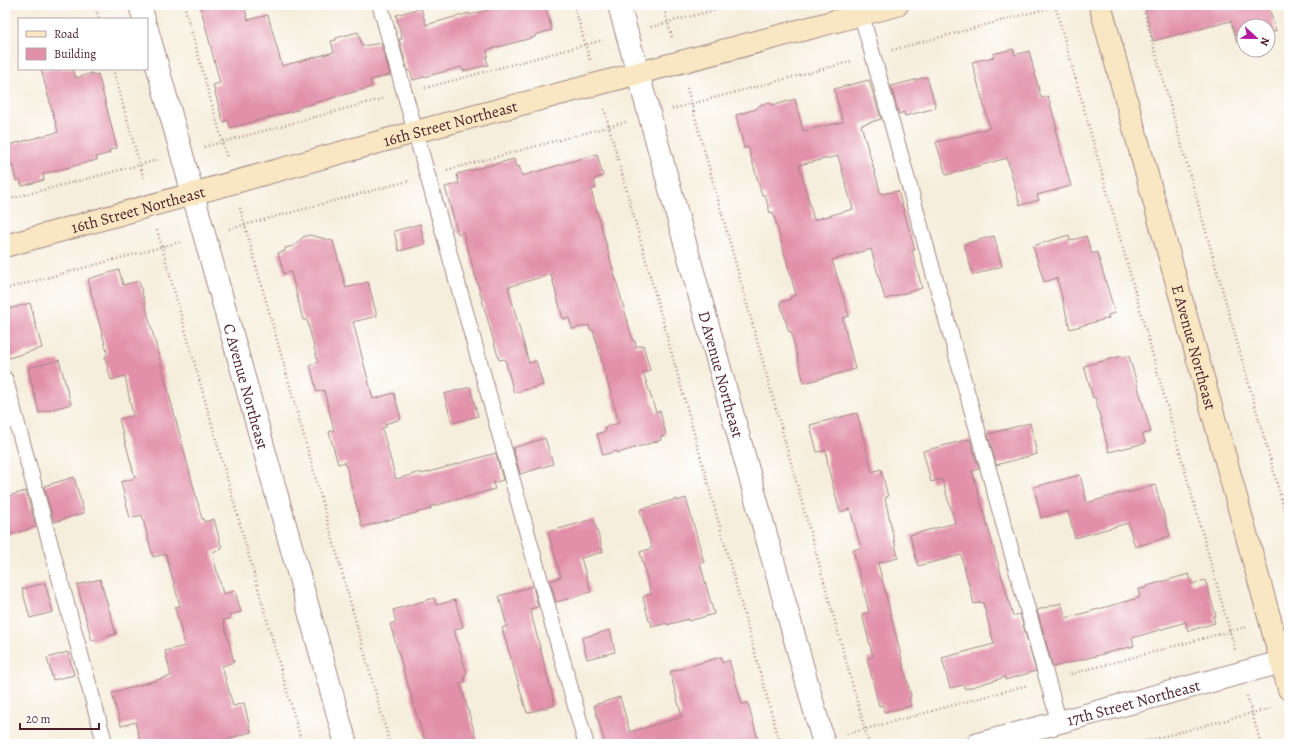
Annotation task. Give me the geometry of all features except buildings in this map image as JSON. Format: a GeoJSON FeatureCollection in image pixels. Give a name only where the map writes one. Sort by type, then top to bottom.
{"type":"FeatureCollection","features":[{"type":"Feature","properties":{"kind":"street"},"geometry":{"type":"LineString","coordinates":[[140,5],[144,18]]}},
{"type":"Feature","properties":{"kind":"street","name":"D Avenue Northeast"},"geometry":{"type":"LineString","coordinates":[[619,5],[824,744]]}},
{"type":"Feature","properties":{"kind":"street","name":"16th Street Northeast"},"geometry":{"type":"LineString","coordinates":[[5,246],[860,10],[897,5]]}},
{"type":"Feature","properties":{"kind":"street","name":"E Avenue Northeast"},"geometry":{"type":"LineString","coordinates":[[1100,5],[1285,661],[1289,689]]}},
{"type":"Feature","properties":{"kind":"street","name":"C Avenue Northeast"},"geometry":{"type":"LineString","coordinates":[[148,33],[346,744]]}},
{"type":"Feature","properties":{"kind":"street","name":"17th Street Northeast"},"geometry":{"type":"LineString","coordinates":[[978,744],[1285,661]]}},
{"type":"Feature","properties":{"kind":"lane"},"geometry":{"type":"LineString","coordinates":[[380,5],[586,744]]}},
{"type":"Feature","properties":{"kind":"lane"},"geometry":{"type":"LineString","coordinates":[[860,10],[1059,722]]}},
{"type":"Feature","properties":{"kind":"lane"},"geometry":{"type":"LineString","coordinates":[[5,379],[105,744]]}},
{"type":"Feature","properties":{"kind":"path"},"geometry":{"type":"LineString","coordinates":[[95,5],[99,18]]}},
{"type":"Feature","properties":{"kind":"path"},"geometry":{"type":"LineString","coordinates":[[184,5],[227,158]]}},
{"type":"Feature","properties":{"kind":"path"},"geometry":{"type":"LineString","coordinates":[[574,5],[590,61]]}},
{"type":"Feature","properties":{"kind":"path"},"geometry":{"type":"LineString","coordinates":[[663,5],[672,38]]}},
{"type":"Feature","properties":{"kind":"path"},"geometry":{"type":"LineString","coordinates":[[648,28],[733,5]]}},
{"type":"Feature","properties":{"kind":"path"},"geometry":{"type":"LineString","coordinates":[[1055,5],[1235,652]]}},
{"type":"Feature","properties":{"kind":"path"},"geometry":{"type":"LineString","coordinates":[[1142,5],[1289,526]]}},
{"type":"Feature","properties":{"kind":"path"},"geometry":{"type":"LineString","coordinates":[[113,70],[144,180]]}},
{"type":"Feature","properties":{"kind":"path"},"geometry":{"type":"LineString","coordinates":[[687,88],[869,744]]}},
{"type":"Feature","properties":{"kind":"path"},"geometry":{"type":"LineString","coordinates":[[604,109],[780,744]]}},
{"type":"Feature","properties":{"kind":"path"},"geometry":{"type":"LineString","coordinates":[[5,200],[160,159]]}},
{"type":"Feature","properties":{"kind":"path"},"geometry":{"type":"LineString","coordinates":[[240,208],[390,744]]}},
{"type":"Feature","properties":{"kind":"path"},"geometry":{"type":"LineString","coordinates":[[157,230],[302,744]]}},
{"type":"Feature","properties":{"kind":"path"},"geometry":{"type":"LineString","coordinates":[[5,289],[185,240]]}},
{"type":"Feature","properties":{"kind":"path"},"geometry":{"type":"LineString","coordinates":[[1246,692],[1261,744]]}},
{"type":"Feature","properties":{"kind":"path"},"geometry":{"type":"LineString","coordinates":[[1135,744],[1271,708]]}}]}
